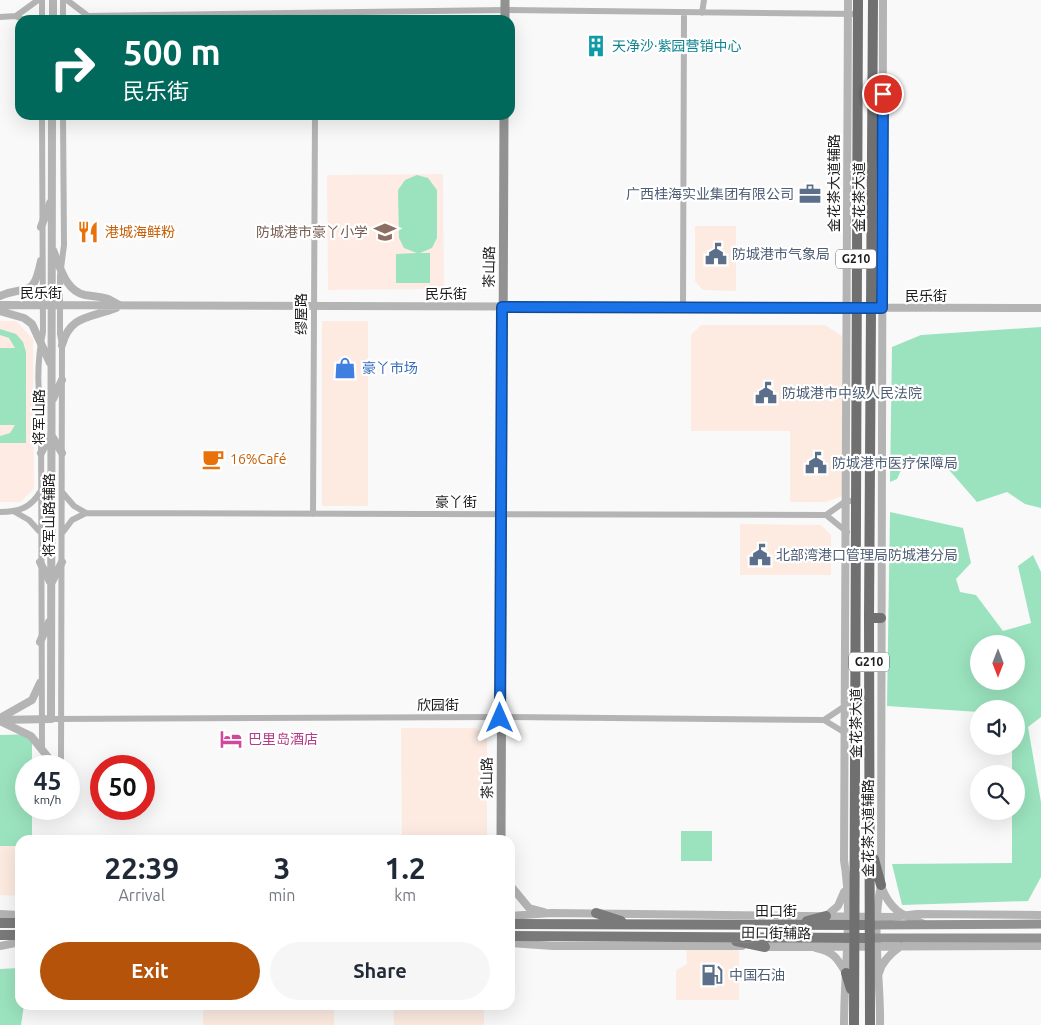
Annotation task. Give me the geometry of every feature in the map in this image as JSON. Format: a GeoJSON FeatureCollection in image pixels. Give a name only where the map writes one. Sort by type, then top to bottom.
{"type":"FeatureCollection","features":[{"type":"Feature","properties":{"kind":"highway","name":"金花茶大道"},"geometry":{"type":"LineString","coordinates":[[854,1025],[851,921],[855,842],[850,734],[851,308],[853,14],[858,0]]}},
{"type":"Feature","properties":{"kind":"highway","name":"金花茶大道"},"geometry":{"type":"LineString","coordinates":[[870,1025],[874,921],[870,846],[870,501],[877,308],[873,0]]}},
{"type":"Feature","properties":{"kind":"highway"},"geometry":{"type":"LineString","coordinates":[[869,618],[882,618]]}},
{"type":"Feature","properties":{"kind":"highway"},"geometry":{"type":"LineString","coordinates":[[870,706],[881,706]]}},
{"type":"Feature","properties":{"kind":"highway"},"geometry":{"type":"LineString","coordinates":[[847,878],[855,842]]}},
{"type":"Feature","properties":{"kind":"highway"},"geometry":{"type":"LineString","coordinates":[[870,846],[881,885]]}},
{"type":"Feature","properties":{"kind":"highway"},"geometry":{"type":"LineString","coordinates":[[846,973],[854,998]]}},
{"type":"Feature","properties":{"kind":"main road"},"geometry":{"type":"LineString","coordinates":[[505,0],[505,15]]}},
{"type":"Feature","properties":{"kind":"main road","name":"茶山路"},"geometry":{"type":"LineString","coordinates":[[501,835],[504,120]]}},
{"type":"Feature","properties":{"kind":"main road"},"geometry":{"type":"LineString","coordinates":[[596,913],[632,924]]}},
{"type":"Feature","properties":{"kind":"main road"},"geometry":{"type":"LineString","coordinates":[[794,925],[826,916]]}},
{"type":"Feature","properties":{"kind":"main road","name":"田口街"},"geometry":{"type":"LineString","coordinates":[[515,924],[794,925],[851,921],[924,924],[980,919],[1041,924]]}},
{"type":"Feature","properties":{"kind":"main road"},"geometry":{"type":"LineString","coordinates":[[0,923],[15,923]]}},
{"type":"Feature","properties":{"kind":"main road"},"geometry":{"type":"LineString","coordinates":[[0,935],[15,935]]}},
{"type":"Feature","properties":{"kind":"main road","name":"田口街"},"geometry":{"type":"LineString","coordinates":[[515,936],[713,937],[851,942],[925,938],[1041,938]]}},
{"type":"Feature","properties":{"kind":"main road"},"geometry":{"type":"LineString","coordinates":[[713,937],[765,947]]}},
{"type":"Feature","properties":{"kind":"main road"},"geometry":{"type":"LineString","coordinates":[[902,946],[925,938]]}},
{"type":"Feature","properties":{"kind":"street"},"geometry":{"type":"LineString","coordinates":[[17,15],[38,0]]}},
{"type":"Feature","properties":{"kind":"street"},"geometry":{"type":"LineString","coordinates":[[42,0],[42,15]]}},
{"type":"Feature","properties":{"kind":"street"},"geometry":{"type":"LineString","coordinates":[[53,0],[53,15]]}},
{"type":"Feature","properties":{"kind":"street"},"geometry":{"type":"LineString","coordinates":[[64,15],[65,0],[87,15]]}},
{"type":"Feature","properties":{"kind":"street"},"geometry":{"type":"LineString","coordinates":[[702,13],[704,0]]}},
{"type":"Feature","properties":{"kind":"street"},"geometry":{"type":"LineString","coordinates":[[505,15],[684,12],[853,14],[848,0]]}},
{"type":"Feature","properties":{"kind":"street","name":"金花茶大道辅路"},"geometry":{"type":"LineString","coordinates":[[874,921],[881,885],[882,502],[877,308],[883,0]]}},
{"type":"Feature","properties":{"kind":"street"},"geometry":{"type":"LineString","coordinates":[[683,307],[684,12]]}},
{"type":"Feature","properties":{"kind":"street"},"geometry":{"type":"LineString","coordinates":[[0,16],[15,16]]}},
{"type":"Feature","properties":{"kind":"street","name":"将军山路辅路"},"geometry":{"type":"LineString","coordinates":[[42,120],[41,261],[62,345],[61,755]]}},
{"type":"Feature","properties":{"kind":"street","name":"将军山路"},"geometry":{"type":"LineString","coordinates":[[46,719],[51,618],[52,120]]}},
{"type":"Feature","properties":{"kind":"street","name":"将军山路辅路"},"geometry":{"type":"LineString","coordinates":[[42,748],[46,719],[40,684],[41,453],[38,357],[61,269],[64,245],[63,120]]}},
{"type":"Feature","properties":{"kind":"street","name":"缪屋路"},"geometry":{"type":"LineString","coordinates":[[312,514],[315,120]]}},
{"type":"Feature","properties":{"kind":"street"},"geometry":{"type":"LineString","coordinates":[[41,227],[52,196]]}},
{"type":"Feature","properties":{"kind":"street"},"geometry":{"type":"LineString","coordinates":[[52,247],[61,269],[74,290],[83,295],[104,296],[120,306]]}},
{"type":"Feature","properties":{"kind":"street"},"geometry":{"type":"LineString","coordinates":[[0,296],[24,292],[32,286],[38,278],[41,261]]}},
{"type":"Feature","properties":{"kind":"street","name":"民乐街"},"geometry":{"type":"LineString","coordinates":[[0,305],[1041,308]]}},
{"type":"Feature","properties":{"kind":"street"},"geometry":{"type":"LineString","coordinates":[[62,345],[70,326],[78,320],[120,306]]}},
{"type":"Feature","properties":{"kind":"street"},"geometry":{"type":"LineString","coordinates":[[0,311],[24,318],[32,324],[52,367]]}},
{"type":"Feature","properties":{"kind":"street"},"geometry":{"type":"LineString","coordinates":[[52,403],[62,380]]}},
{"type":"Feature","properties":{"kind":"street"},"geometry":{"type":"LineString","coordinates":[[41,453],[52,434]]}},
{"type":"Feature","properties":{"kind":"street"},"geometry":{"type":"LineString","coordinates":[[52,434],[62,454]]}},
{"type":"Feature","properties":{"kind":"street"},"geometry":{"type":"LineString","coordinates":[[0,512],[15,512],[30,505],[41,490]]}},
{"type":"Feature","properties":{"kind":"street"},"geometry":{"type":"LineString","coordinates":[[62,492],[74,506],[86,513]]}},
{"type":"Feature","properties":{"kind":"street"},"geometry":{"type":"LineString","coordinates":[[851,501],[826,514],[851,532]]}},
{"type":"Feature","properties":{"kind":"street"},"geometry":{"type":"LineString","coordinates":[[870,501],[882,502]]}},
{"type":"Feature","properties":{"kind":"street"},"geometry":{"type":"LineString","coordinates":[[15,512],[36,525],[40,532]]}},
{"type":"Feature","properties":{"kind":"street"},"geometry":{"type":"LineString","coordinates":[[62,533],[72,520],[86,513]]}},
{"type":"Feature","properties":{"kind":"street","name":"豪丫街"},"geometry":{"type":"LineString","coordinates":[[86,513],[826,514]]}},
{"type":"Feature","properties":{"kind":"street"},"geometry":{"type":"LineString","coordinates":[[40,562],[51,584]]}},
{"type":"Feature","properties":{"kind":"street"},"geometry":{"type":"LineString","coordinates":[[51,584],[62,562]]}},
{"type":"Feature","properties":{"kind":"street"},"geometry":{"type":"LineString","coordinates":[[40,642],[51,618]]}},
{"type":"Feature","properties":{"kind":"street"},"geometry":{"type":"LineString","coordinates":[[0,719],[32,700],[40,684]]}},
{"type":"Feature","properties":{"kind":"street"},"geometry":{"type":"LineString","coordinates":[[824,720],[850,706]]}},
{"type":"Feature","properties":{"kind":"street","name":"欣园街"},"geometry":{"type":"LineString","coordinates":[[46,719],[500,718],[824,720]]}},
{"type":"Feature","properties":{"kind":"street"},"geometry":{"type":"LineString","coordinates":[[0,719],[46,719]]}},
{"type":"Feature","properties":{"kind":"street"},"geometry":{"type":"LineString","coordinates":[[0,719],[31,736],[46,755]]}},
{"type":"Feature","properties":{"kind":"street"},"geometry":{"type":"LineString","coordinates":[[824,720],[850,734]]}},
{"type":"Feature","properties":{"kind":"street","name":"金花茶大道辅路"},"geometry":{"type":"LineString","coordinates":[[850,734],[844,860],[851,921]]}},
{"type":"Feature","properties":{"kind":"street"},"geometry":{"type":"LineString","coordinates":[[826,916],[838,906],[843,898],[847,878]]}},
{"type":"Feature","properties":{"kind":"street"},"geometry":{"type":"LineString","coordinates":[[881,885],[886,901],[903,916],[924,924]]}},
{"type":"Feature","properties":{"kind":"street"},"geometry":{"type":"LineString","coordinates":[[515,892],[529,908],[551,913]]}},
{"type":"Feature","properties":{"kind":"street","name":"田口街辅路"},"geometry":{"type":"LineString","coordinates":[[515,916],[596,913],[826,916],[851,921]]}},
{"type":"Feature","properties":{"kind":"street"},"geometry":{"type":"LineString","coordinates":[[0,914],[15,916]]}},
{"type":"Feature","properties":{"kind":"street"},"geometry":{"type":"LineString","coordinates":[[874,921],[916,914],[980,919],[1041,916]]}},
{"type":"Feature","properties":{"kind":"street"},"geometry":{"type":"LineString","coordinates":[[844,1025],[846,973],[851,942]]}},
{"type":"Feature","properties":{"kind":"street","name":"田口街辅路"},"geometry":{"type":"LineString","coordinates":[[515,943],[554,946],[703,945],[812,948],[851,942]]}},
{"type":"Feature","properties":{"kind":"street"},"geometry":{"type":"LineString","coordinates":[[880,1025],[880,1003],[874,942],[902,946],[1041,946]]}},
{"type":"Feature","properties":{"kind":"street"},"geometry":{"type":"LineString","coordinates":[[0,946],[15,943]]}},
{"type":"Feature","properties":{"kind":"street"},"geometry":{"type":"LineString","coordinates":[[877,982],[881,964],[902,946]]}},
{"type":"Feature","properties":{"kind":"street"},"geometry":{"type":"LineString","coordinates":[[812,948],[826,950],[836,956],[846,973]]}},
{"type":"Feature","properties":{"kind":"shaded area","name":"防城港市豪丫小学"},"geometry":{"type":"Polygon","coordinates":[[[443,174],[444,289],[328,290],[327,175],[443,174]]]}},
{"type":"Feature","properties":{"kind":"shaded area","name":"防城港市气象局"},"geometry":{"type":"Polygon","coordinates":[[[695,226],[736,226],[736,291],[703,290],[695,281],[695,226]]]}},
{"type":"Feature","properties":{"kind":"shaded area"},"geometry":{"type":"Polygon","coordinates":[[[0,321],[16,321],[33,339],[34,488],[21,502],[0,502],[0,321]]]}},
{"type":"Feature","properties":{"kind":"shaded area","name":"豪丫市场"},"geometry":{"type":"Polygon","coordinates":[[[322,321],[368,321],[368,506],[322,506],[322,321]]]}},
{"type":"Feature","properties":{"kind":"shaded area","name":"防城港市中级人民法院"},"geometry":{"type":"Polygon","coordinates":[[[701,325],[825,325],[842,336],[842,496],[826,502],[790,502],[790,431],[691,431],[691,335],[701,325]]]}},
{"type":"Feature","properties":{"kind":"shaded area"},"geometry":{"type":"Polygon","coordinates":[[[740,524],[821,525],[831,535],[831,575],[740,575],[740,524]]]}},
{"type":"Feature","properties":{"kind":"shaded area"},"geometry":{"type":"Polygon","coordinates":[[[401,728],[476,728],[487,739],[487,835],[402,835],[401,728]]]}},
{"type":"Feature","properties":{"kind":"shaded area"},"geometry":{"type":"Polygon","coordinates":[[[0,846],[15,846],[15,896],[0,895],[0,846]]]}},
{"type":"Feature","properties":{"kind":"shaded area"},"geometry":{"type":"Polygon","coordinates":[[[686,948],[739,949],[739,1000],[676,1000],[676,970],[687,964],[686,948]]]}},
{"type":"Feature","properties":{"kind":"shaded area"},"geometry":{"type":"Polygon","coordinates":[[[203,1010],[334,1010],[334,1025],[203,1025],[203,1010]]]}},
{"type":"Feature","properties":{"kind":"shaded area"},"geometry":{"type":"Polygon","coordinates":[[[393,1010],[484,1010],[484,1025],[394,1025],[393,1010]]]}},
{"type":"Feature","properties":{"kind":"green space"},"geometry":{"type":"Polygon","coordinates":[[[417,175],[428,178],[437,190],[437,238],[432,248],[420,253],[430,253],[430,283],[396,283],[396,254],[417,253],[404,248],[399,238],[398,190],[405,180],[417,175]]]}},
{"type":"Feature","properties":{"kind":"green space"},"geometry":{"type":"Polygon","coordinates":[[[1041,327],[1041,508],[1025,504],[1007,492],[977,502],[950,471],[906,459],[897,479],[890,482],[892,347],[921,335],[1041,327]]]}},
{"type":"Feature","properties":{"kind":"green space"},"geometry":{"type":"Polygon","coordinates":[[[0,329],[16,334],[23,342],[26,352],[26,443],[0,443],[0,436],[10,433],[15,425],[0,425],[0,348],[15,348],[9,338],[0,335],[0,329]]]}},
{"type":"Feature","properties":{"kind":"green space"},"geometry":{"type":"Polygon","coordinates":[[[890,512],[963,528],[971,563],[956,579],[960,592],[976,595],[1003,631],[1031,623],[1018,566],[1033,555],[1041,572],[1041,717],[1028,727],[1041,802],[1041,877],[1028,901],[902,905],[892,864],[1012,863],[1012,820],[1025,820],[1025,765],[1012,765],[1012,755],[1025,755],[1025,700],[970,700],[970,711],[887,706],[890,512]]]}},
{"type":"Feature","properties":{"kind":"green space"},"geometry":{"type":"Polygon","coordinates":[[[32,734],[32,755],[15,755],[15,820],[32,820],[32,835],[15,835],[15,846],[0,846],[0,735],[32,734]]]}},
{"type":"Feature","properties":{"kind":"green space"},"geometry":{"type":"Polygon","coordinates":[[[681,831],[712,831],[712,861],[681,861],[681,831]]]}},
{"type":"Feature","properties":{"kind":"green space"},"geometry":{"type":"Polygon","coordinates":[[[15,968],[15,1010],[23,1010],[21,1025],[0,1025],[0,969],[15,968]]]}},
{"type":"Feature","properties":{"kind":"place","name":"天净沙·紫园营销中心"},"geometry":{"type":"Point","coordinates":[596,46]}},
{"type":"Feature","properties":{"kind":"place","name":"广西桂海实业集团有限公司"},"geometry":{"type":"Point","coordinates":[810,194]}},
{"type":"Feature","properties":{"kind":"place","name":"港城海鲜粉"},"geometry":{"type":"Point","coordinates":[88,232]}},
{"type":"Feature","properties":{"kind":"place","name":"防城港市豪丫小学"},"geometry":{"type":"Point","coordinates":[385,232]}},
{"type":"Feature","properties":{"kind":"place","name":"防城港市气象局"},"geometry":{"type":"Point","coordinates":[716,254]}},
{"type":"Feature","properties":{"kind":"place","name":"豪丫市场"},"geometry":{"type":"Point","coordinates":[345,368]}},
{"type":"Feature","properties":{"kind":"place","name":"防城港市中级人民法院"},"geometry":{"type":"Point","coordinates":[766,393]}},
{"type":"Feature","properties":{"kind":"place","name":"16%Café"},"geometry":{"type":"Point","coordinates":[213,459]}},
{"type":"Feature","properties":{"kind":"place","name":"防城港市医疗保障局"},"geometry":{"type":"Point","coordinates":[816,463]}},
{"type":"Feature","properties":{"kind":"place","name":"北部湾港口管理局防城港分局"},"geometry":{"type":"Point","coordinates":[760,555]}},
{"type":"Feature","properties":{"kind":"place","name":"巴里岛酒店"},"geometry":{"type":"Point","coordinates":[231,739]}},
{"type":"Feature","properties":{"kind":"place","name":"中国石油"},"geometry":{"type":"Point","coordinates":[712,975]}},
{"type":"Feature","properties":{"kind":"route"},"geometry":{"type":"LineString","coordinates":[[500,718],[502,307],[882,308],[883,94]]}}]}
